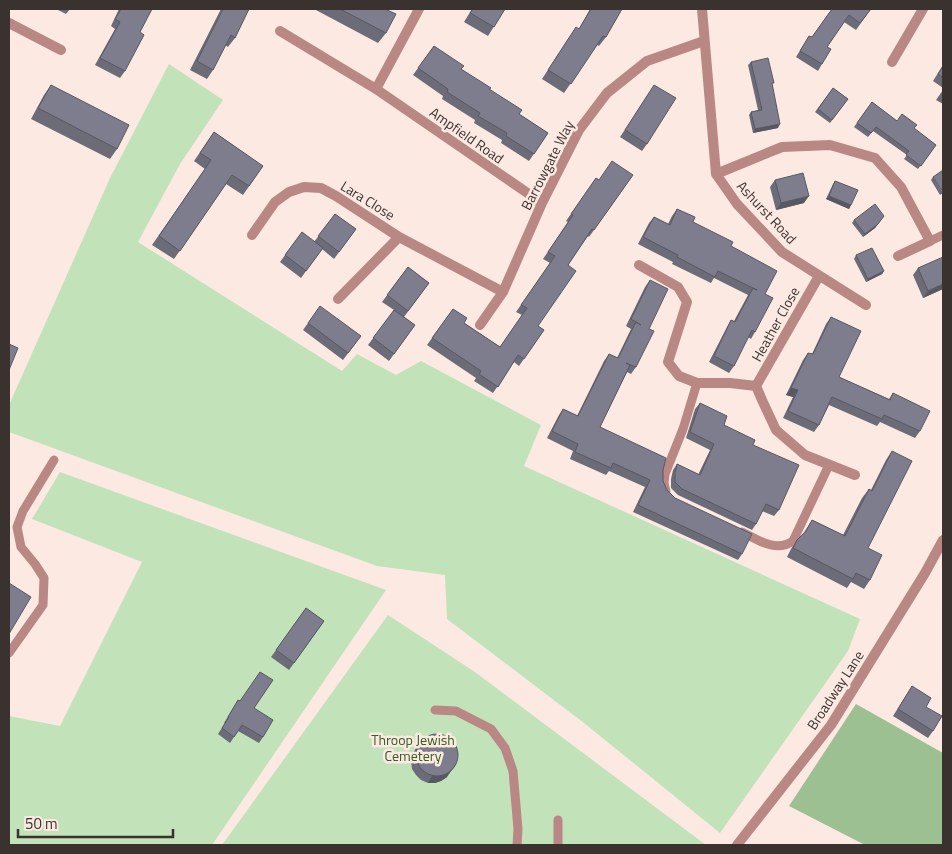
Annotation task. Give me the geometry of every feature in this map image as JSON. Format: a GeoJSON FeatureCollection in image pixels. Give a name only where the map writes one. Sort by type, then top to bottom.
{"type":"FeatureCollection","features":[{"type":"Feature","properties":{"kind":"street"},"geometry":{"type":"LineString","coordinates":[[376,89],[419,9]]}},
{"type":"Feature","properties":{"kind":"street","name":"Ashurst Road"},"geometry":{"type":"LineString","coordinates":[[702,9],[716,174],[736,204],[782,252],[866,305]]}},
{"type":"Feature","properties":{"kind":"street"},"geometry":{"type":"LineString","coordinates":[[892,62],[923,9]]}},
{"type":"Feature","properties":{"kind":"street"},"geometry":{"type":"LineString","coordinates":[[9,23],[61,50]]}},
{"type":"Feature","properties":{"kind":"street","name":"Ampfield Road"},"geometry":{"type":"LineString","coordinates":[[280,31],[376,89],[542,203]]}},
{"type":"Feature","properties":{"kind":"street","name":"Barrowgate Way"},"geometry":{"type":"LineString","coordinates":[[480,325],[502,292],[542,203],[579,130],[607,93],[647,61],[704,41]]}},
{"type":"Feature","properties":{"kind":"street"},"geometry":{"type":"LineString","coordinates":[[716,174],[782,147],[830,145],[875,158],[901,187],[930,241],[898,256]]}},
{"type":"Feature","properties":{"kind":"street","name":"Lara Close"},"geometry":{"type":"LineString","coordinates":[[252,235],[275,202],[289,192],[304,187],[321,188],[400,237],[502,292]]}},
{"type":"Feature","properties":{"kind":"street","name":"Lara Close"},"geometry":{"type":"LineString","coordinates":[[338,299],[400,237]]}},
{"type":"Feature","properties":{"kind":"street"},"geometry":{"type":"LineString","coordinates":[[639,265],[678,288],[687,302],[668,362],[679,376],[697,383],[730,383],[756,386],[776,430],[805,455],[855,475]]}},
{"type":"Feature","properties":{"kind":"street","name":"Heather Close"},"geometry":{"type":"LineString","coordinates":[[756,386],[818,276]]}},
{"type":"Feature","properties":{"kind":"street","name":"Broadway Lane"},"geometry":{"type":"LineString","coordinates":[[737,845],[831,725],[925,573],[943,540]]}},
{"type":"Feature","properties":{"kind":"lane"},"geometry":{"type":"LineString","coordinates":[[930,241],[943,235]]}},
{"type":"Feature","properties":{"kind":"lane"},"geometry":{"type":"LineString","coordinates":[[674,500],[665,490],[665,474],[683,429],[697,383]]}},
{"type":"Feature","properties":{"kind":"lane"},"geometry":{"type":"LineString","coordinates":[[9,653],[43,605],[44,578],[21,547],[17,527],[23,511],[54,460]]}},
{"type":"Feature","properties":{"kind":"lane"},"geometry":{"type":"LineString","coordinates":[[737,530],[777,546],[793,541],[829,465]]}},
{"type":"Feature","properties":{"kind":"lane"},"geometry":{"type":"LineString","coordinates":[[435,710],[456,711],[490,729],[505,748],[513,771],[518,829],[517,845]]}},
{"type":"Feature","properties":{"kind":"lane"},"geometry":{"type":"LineString","coordinates":[[558,820],[558,845]]}},
{"type":"Feature","properties":{"kind":"green space"},"geometry":{"type":"Polygon","coordinates":[[[169,64],[223,100],[180,164],[138,242],[342,371],[357,354],[396,375],[421,361],[541,425],[524,466],[860,619],[848,651],[720,833],[584,723],[447,619],[445,575],[377,566],[9,432],[9,405],[110,178],[169,64]]]}},
{"type":"Feature","properties":{"kind":"green space"},"geometry":{"type":"Polygon","coordinates":[[[60,472],[386,590],[212,845],[9,845],[9,716],[60,726],[142,562],[32,519],[60,472]]]}},
{"type":"Feature","properties":{"kind":"green space","name":"Throop Jewish Cemetery"},"geometry":{"type":"Polygon","coordinates":[[[388,615],[475,672],[706,845],[222,845],[388,615]]]}},
{"type":"Feature","properties":{"kind":"green space"},"geometry":{"type":"Polygon","coordinates":[[[856,704],[943,753],[943,845],[865,845],[789,806],[856,704]]]}},
{"type":"Feature","properties":{"kind":"building"},"geometry":{"type":"Polygon","coordinates":[[[121,9],[152,9],[140,32],[144,35],[125,71],[100,58],[120,22],[115,19],[121,9]]]}},
{"type":"Feature","properties":{"kind":"building"},"geometry":{"type":"Polygon","coordinates":[[[223,9],[249,9],[235,38],[231,35],[213,70],[197,61],[223,9]]]}},
{"type":"Feature","properties":{"kind":"building"},"geometry":{"type":"Polygon","coordinates":[[[340,9],[385,9],[396,14],[386,33],[340,9]]]}},
{"type":"Feature","properties":{"kind":"building"},"geometry":{"type":"Polygon","coordinates":[[[473,9],[505,9],[494,27],[470,13],[473,9]]]}},
{"type":"Feature","properties":{"kind":"building"},"geometry":{"type":"Polygon","coordinates":[[[591,9],[622,9],[606,37],[603,36],[571,84],[548,70],[576,27],[579,29],[591,9]]]}},
{"type":"Feature","properties":{"kind":"building"},"geometry":{"type":"Polygon","coordinates":[[[832,9],[871,9],[860,23],[849,15],[827,47],[831,49],[822,64],[800,51],[809,36],[812,37],[832,9]]]}},
{"type":"Feature","properties":{"kind":"building"},"geometry":{"type":"Polygon","coordinates":[[[434,46],[464,66],[461,69],[522,110],[519,114],[548,133],[534,154],[506,136],[507,133],[478,116],[480,113],[447,92],[448,89],[418,68],[434,46]]]}},
{"type":"Feature","properties":{"kind":"building"},"geometry":{"type":"Polygon","coordinates":[[[768,58],[780,124],[755,129],[751,112],[762,110],[751,62],[768,58]]]}},
{"type":"Feature","properties":{"kind":"building"},"geometry":{"type":"Polygon","coordinates":[[[943,66],[943,78],[938,74],[943,66]]]}},
{"type":"Feature","properties":{"kind":"building"},"geometry":{"type":"Polygon","coordinates":[[[51,85],[129,125],[117,149],[38,108],[51,85]]]}},
{"type":"Feature","properties":{"kind":"building"},"geometry":{"type":"Polygon","coordinates":[[[654,85],[676,98],[647,144],[625,130],[654,85]]]}},
{"type":"Feature","properties":{"kind":"building"},"geometry":{"type":"Polygon","coordinates":[[[833,88],[848,99],[832,120],[818,109],[833,88]]]}},
{"type":"Feature","properties":{"kind":"building"},"geometry":{"type":"Polygon","coordinates":[[[872,102],[897,121],[902,114],[917,125],[914,128],[936,145],[921,166],[906,155],[909,151],[876,127],[871,133],[857,123],[872,102]]]}},
{"type":"Feature","properties":{"kind":"building"},"geometry":{"type":"Polygon","coordinates":[[[214,132],[263,166],[249,186],[232,175],[180,251],[159,236],[211,160],[200,153],[214,132]]]}},
{"type":"Feature","properties":{"kind":"building"},"geometry":{"type":"Polygon","coordinates":[[[612,161],[633,175],[594,230],[592,229],[568,265],[576,271],[538,326],[544,330],[524,359],[518,355],[498,387],[479,374],[481,371],[432,338],[453,309],[467,318],[464,323],[500,347],[527,308],[521,305],[555,256],[548,252],[596,178],[599,180],[612,161]]]}},
{"type":"Feature","properties":{"kind":"building"},"geometry":{"type":"Polygon","coordinates":[[[943,170],[943,192],[933,177],[943,170]]]}},
{"type":"Feature","properties":{"kind":"building"},"geometry":{"type":"Polygon","coordinates":[[[803,173],[809,196],[781,203],[775,180],[803,173]]]}},
{"type":"Feature","properties":{"kind":"building"},"geometry":{"type":"Polygon","coordinates":[[[835,181],[858,190],[851,205],[829,196],[835,181]]]}},
{"type":"Feature","properties":{"kind":"building"},"geometry":{"type":"Polygon","coordinates":[[[875,204],[884,216],[878,224],[865,234],[854,220],[875,204]]]}},
{"type":"Feature","properties":{"kind":"building"},"geometry":{"type":"Polygon","coordinates":[[[677,209],[695,217],[693,222],[733,242],[731,246],[777,271],[765,294],[773,298],[755,332],[752,330],[734,366],[714,356],[731,320],[735,322],[753,288],[718,271],[715,277],[643,237],[654,217],[670,225],[677,209]]]}},
{"type":"Feature","properties":{"kind":"building"},"geometry":{"type":"Polygon","coordinates":[[[335,214],[356,229],[339,252],[318,236],[335,214]]]}},
{"type":"Feature","properties":{"kind":"building"},"geometry":{"type":"Polygon","coordinates":[[[302,232],[323,248],[306,271],[285,255],[302,232]]]}},
{"type":"Feature","properties":{"kind":"building"},"geometry":{"type":"Polygon","coordinates":[[[872,248],[884,271],[868,279],[856,255],[872,248]]]}},
{"type":"Feature","properties":{"kind":"building"},"geometry":{"type":"Polygon","coordinates":[[[943,257],[943,284],[928,291],[918,268],[943,257]]]}},
{"type":"Feature","properties":{"kind":"building"},"geometry":{"type":"Polygon","coordinates":[[[408,267],[429,283],[408,311],[387,295],[408,267]]]}},
{"type":"Feature","properties":{"kind":"building"},"geometry":{"type":"Polygon","coordinates":[[[650,280],[668,289],[649,329],[654,331],[636,367],[626,363],[630,365],[600,427],[666,458],[663,481],[667,490],[675,498],[752,534],[742,554],[638,505],[650,480],[613,463],[611,468],[575,452],[578,444],[552,431],[563,409],[578,416],[609,354],[618,358],[636,322],[631,319],[650,280]]]}},
{"type":"Feature","properties":{"kind":"building"},"geometry":{"type":"Polygon","coordinates":[[[320,306],[361,336],[348,353],[308,323],[320,306]]]}},
{"type":"Feature","properties":{"kind":"building"},"geometry":{"type":"Polygon","coordinates":[[[394,310],[415,325],[394,354],[373,338],[394,310]]]}},
{"type":"Feature","properties":{"kind":"building"},"geometry":{"type":"Polygon","coordinates":[[[831,317],[861,331],[839,377],[890,400],[893,393],[930,411],[920,431],[884,415],[882,419],[832,397],[819,425],[788,411],[798,390],[791,388],[808,353],[813,354],[831,317]]]}},
{"type":"Feature","properties":{"kind":"building"},"geometry":{"type":"Polygon","coordinates":[[[9,344],[18,348],[9,370],[9,344]]]}},
{"type":"Feature","properties":{"kind":"building"},"geometry":{"type":"Polygon","coordinates":[[[700,403],[727,416],[724,425],[755,440],[753,445],[799,465],[779,510],[766,504],[756,524],[682,489],[675,482],[677,464],[700,475],[714,444],[690,432],[700,403]]]}},
{"type":"Feature","properties":{"kind":"building"},"geometry":{"type":"Polygon","coordinates":[[[892,451],[912,461],[868,548],[882,555],[870,580],[856,573],[853,579],[793,548],[812,520],[845,536],[869,489],[872,491],[892,451]]]}},
{"type":"Feature","properties":{"kind":"building"},"geometry":{"type":"Polygon","coordinates":[[[9,583],[31,597],[9,634],[9,583]]]}},
{"type":"Feature","properties":{"kind":"building"},"geometry":{"type":"Polygon","coordinates":[[[306,608],[324,621],[294,663],[276,650],[306,608]]]}},
{"type":"Feature","properties":{"kind":"building"},"geometry":{"type":"Polygon","coordinates":[[[260,672],[273,680],[254,708],[273,720],[263,737],[242,725],[234,737],[222,728],[238,700],[240,701],[260,672]]]}},
{"type":"Feature","properties":{"kind":"building"},"geometry":{"type":"Polygon","coordinates":[[[912,686],[931,698],[926,707],[942,716],[933,731],[898,709],[912,686]]]}},
{"type":"Feature","properties":{"kind":"building"},"geometry":{"type":"Polygon","coordinates":[[[441,734],[449,737],[455,743],[458,755],[455,767],[449,773],[433,776],[425,773],[419,767],[416,751],[419,743],[425,737],[441,734]]]}}]}
